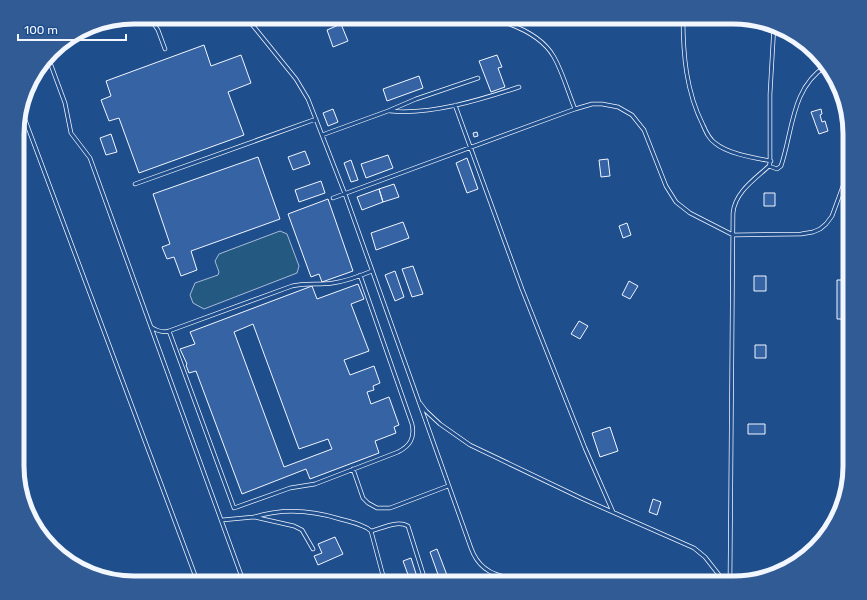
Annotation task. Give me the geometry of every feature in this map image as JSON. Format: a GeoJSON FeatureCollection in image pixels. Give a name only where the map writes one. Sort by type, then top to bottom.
{"type":"FeatureCollection","features":[{"type":"Feature","properties":{"kind":"lane"},"geometry":{"type":"LineString","coordinates":[[154,24],[158,30],[165,49]]}},
{"type":"Feature","properties":{"kind":"lane"},"geometry":{"type":"LineString","coordinates":[[252,24],[303,89],[345,194],[473,554],[482,566],[495,574],[504,576]]}},
{"type":"Feature","properties":{"kind":"lane"},"geometry":{"type":"LineString","coordinates":[[507,24],[535,37],[547,46],[556,59],[575,110]]}},
{"type":"Feature","properties":{"kind":"lane"},"geometry":{"type":"LineString","coordinates":[[683,24],[683,47],[687,75],[696,108],[707,134],[712,141],[723,148],[752,157],[770,160]]}},
{"type":"Feature","properties":{"kind":"lane"},"geometry":{"type":"LineString","coordinates":[[730,576],[733,210],[736,199],[743,190],[769,166],[770,94],[774,32]]}},
{"type":"Feature","properties":{"kind":"lane"},"geometry":{"type":"LineString","coordinates":[[50,63],[65,103],[70,131],[88,154],[242,576]]}},
{"type":"Feature","properties":{"kind":"lane"},"geometry":{"type":"LineString","coordinates":[[769,166],[777,169],[781,166],[794,112],[799,98],[810,80],[822,70]]}},
{"type":"Feature","properties":{"kind":"lane"},"geometry":{"type":"LineString","coordinates":[[322,135],[416,99],[478,78]]}},
{"type":"Feature","properties":{"kind":"lane"},"geometry":{"type":"LineString","coordinates":[[388,111],[415,111],[455,105],[482,99],[519,87]]}},
{"type":"Feature","properties":{"kind":"lane"},"geometry":{"type":"LineString","coordinates":[[333,198],[592,104],[618,107],[632,116],[644,130],[666,186],[676,202],[690,213],[733,235],[806,233],[820,229],[832,216],[843,186]]}},
{"type":"Feature","properties":{"kind":"lane"},"geometry":{"type":"LineString","coordinates":[[455,105],[472,148],[522,289],[585,448],[613,512]]}},
{"type":"Feature","properties":{"kind":"lane"},"geometry":{"type":"LineString","coordinates":[[135,184],[316,119]]}},
{"type":"Feature","properties":{"kind":"lane"},"geometry":{"type":"LineString","coordinates":[[25,120],[195,576]]}},
{"type":"Feature","properties":{"kind":"lane"},"geometry":{"type":"LineString","coordinates":[[151,327],[160,331],[169,331],[292,286],[333,283],[372,271]]}},
{"type":"Feature","properties":{"kind":"lane"},"geometry":{"type":"LineString","coordinates":[[169,331],[234,508],[290,488],[311,485],[403,450],[410,443],[414,433],[412,424],[360,275]]}},
{"type":"Feature","properties":{"kind":"lane"},"geometry":{"type":"LineString","coordinates":[[417,399],[435,420],[464,442],[613,512],[688,544],[704,557],[720,576]]}},
{"type":"Feature","properties":{"kind":"lane"},"geometry":{"type":"LineString","coordinates":[[353,469],[363,498],[377,508],[390,508],[448,486]]}},
{"type":"Feature","properties":{"kind":"lane"},"geometry":{"type":"LineString","coordinates":[[222,520],[254,517],[276,511],[306,511],[327,515],[358,524],[372,531],[395,524],[404,524],[408,526],[411,532],[424,576]]}},
{"type":"Feature","properties":{"kind":"lane"},"geometry":{"type":"LineString","coordinates":[[254,517],[288,524],[302,530],[313,549]]}},
{"type":"Feature","properties":{"kind":"lane"},"geometry":{"type":"LineString","coordinates":[[372,531],[383,576]]}},
{"type":"Feature","properties":{"kind":"shaded area"},"geometry":{"type":"Polygon","coordinates":[[[280,231],[287,234],[299,266],[297,273],[204,309],[193,303],[190,295],[195,283],[218,275],[219,272],[215,261],[219,254],[280,231]]]}},
{"type":"Feature","properties":{"kind":"building"},"geometry":{"type":"Polygon","coordinates":[[[341,24],[348,41],[333,47],[327,30],[341,24]]]}},
{"type":"Feature","properties":{"kind":"building"},"geometry":{"type":"Polygon","coordinates":[[[204,45],[211,66],[241,55],[251,83],[228,92],[244,135],[139,173],[119,118],[109,121],[101,100],[111,96],[106,81],[204,45]]]}},
{"type":"Feature","properties":{"kind":"building"},"geometry":{"type":"Polygon","coordinates":[[[497,55],[502,67],[498,68],[505,87],[491,92],[479,61],[497,55]]]}},
{"type":"Feature","properties":{"kind":"building"},"geometry":{"type":"Polygon","coordinates":[[[419,76],[423,88],[387,101],[383,89],[419,76]]]}},
{"type":"Feature","properties":{"kind":"building"},"geometry":{"type":"Polygon","coordinates":[[[333,109],[338,122],[328,126],[323,113],[333,109]]]}},
{"type":"Feature","properties":{"kind":"building"},"geometry":{"type":"Polygon","coordinates":[[[821,109],[822,114],[820,115],[822,122],[825,121],[828,131],[819,134],[811,112],[821,109]]]}},
{"type":"Feature","properties":{"kind":"building"},"geometry":{"type":"Polygon","coordinates":[[[477,132],[478,136],[474,137],[473,133],[477,132]]]}},
{"type":"Feature","properties":{"kind":"building"},"geometry":{"type":"Polygon","coordinates":[[[111,134],[117,152],[106,155],[100,138],[111,134]]]}},
{"type":"Feature","properties":{"kind":"building"},"geometry":{"type":"Polygon","coordinates":[[[305,151],[310,164],[293,170],[288,157],[305,151]]]}},
{"type":"Feature","properties":{"kind":"building"},"geometry":{"type":"Polygon","coordinates":[[[388,155],[393,168],[366,178],[361,164],[388,155]]]}},
{"type":"Feature","properties":{"kind":"building"},"geometry":{"type":"Polygon","coordinates":[[[258,157],[280,219],[191,251],[197,270],[181,276],[174,257],[167,259],[162,247],[170,244],[153,194],[258,157]]]}},
{"type":"Feature","properties":{"kind":"building"},"geometry":{"type":"Polygon","coordinates":[[[467,158],[478,189],[467,193],[456,163],[467,158]]]}},
{"type":"Feature","properties":{"kind":"building"},"geometry":{"type":"Polygon","coordinates":[[[608,159],[610,176],[601,177],[599,160],[608,159]]]}},
{"type":"Feature","properties":{"kind":"building"},"geometry":{"type":"Polygon","coordinates":[[[351,160],[358,180],[351,182],[344,163],[351,160]]]}},
{"type":"Feature","properties":{"kind":"building"},"geometry":{"type":"Polygon","coordinates":[[[321,181],[325,193],[299,202],[295,190],[321,181]]]}},
{"type":"Feature","properties":{"kind":"building"},"geometry":{"type":"Polygon","coordinates":[[[394,184],[399,197],[383,202],[379,189],[394,184]]]}},
{"type":"Feature","properties":{"kind":"building"},"geometry":{"type":"Polygon","coordinates":[[[379,189],[383,202],[362,210],[357,197],[379,189]]]}},
{"type":"Feature","properties":{"kind":"building"},"geometry":{"type":"Polygon","coordinates":[[[764,193],[775,193],[775,206],[764,206],[764,193]]]}},
{"type":"Feature","properties":{"kind":"building"},"geometry":{"type":"Polygon","coordinates":[[[328,199],[353,271],[322,282],[319,274],[311,277],[288,214],[328,199]]]}},
{"type":"Feature","properties":{"kind":"building"},"geometry":{"type":"Polygon","coordinates":[[[403,222],[409,238],[376,250],[371,233],[403,222]]]}},
{"type":"Feature","properties":{"kind":"building"},"geometry":{"type":"Polygon","coordinates":[[[627,223],[631,235],[623,238],[619,226],[627,223]]]}},
{"type":"Feature","properties":{"kind":"building"},"geometry":{"type":"Polygon","coordinates":[[[413,266],[423,294],[412,297],[402,269],[413,266]]]}},
{"type":"Feature","properties":{"kind":"building"},"geometry":{"type":"Polygon","coordinates":[[[395,271],[404,297],[395,301],[385,275],[395,271]]]}},
{"type":"Feature","properties":{"kind":"building"},"geometry":{"type":"Polygon","coordinates":[[[754,276],[766,276],[766,291],[754,291],[754,276]]]}},
{"type":"Feature","properties":{"kind":"building"},"geometry":{"type":"Polygon","coordinates":[[[837,280],[843,280],[843,319],[837,319],[837,280]]]}},
{"type":"Feature","properties":{"kind":"building"},"geometry":{"type":"Polygon","coordinates":[[[629,281],[638,286],[630,299],[622,295],[629,281]]]}},
{"type":"Feature","properties":{"kind":"building"},"geometry":{"type":"Polygon","coordinates":[[[358,284],[364,299],[351,304],[369,351],[344,360],[350,375],[374,366],[380,383],[373,386],[374,390],[367,392],[371,404],[389,397],[399,425],[394,427],[396,433],[375,441],[379,453],[310,479],[306,469],[242,494],[196,371],[189,373],[187,364],[180,349],[195,344],[190,332],[312,286],[317,299],[358,284]],[[253,324],[234,332],[284,467],[332,449],[328,439],[299,449],[253,324]]]}},
{"type":"Feature","properties":{"kind":"building"},"geometry":{"type":"Polygon","coordinates":[[[579,321],[588,326],[580,339],[571,334],[579,321]]]}},
{"type":"Feature","properties":{"kind":"building"},"geometry":{"type":"Polygon","coordinates":[[[755,345],[766,345],[766,358],[755,358],[755,345]]]}},
{"type":"Feature","properties":{"kind":"building"},"geometry":{"type":"Polygon","coordinates":[[[748,424],[765,424],[765,434],[748,434],[748,424]]]}},
{"type":"Feature","properties":{"kind":"building"},"geometry":{"type":"Polygon","coordinates":[[[610,427],[618,451],[600,457],[592,433],[610,427]]]}},
{"type":"Feature","properties":{"kind":"building"},"geometry":{"type":"Polygon","coordinates":[[[653,499],[661,502],[657,515],[649,512],[653,499]]]}},
{"type":"Feature","properties":{"kind":"building"},"geometry":{"type":"Polygon","coordinates":[[[335,537],[343,554],[318,565],[314,556],[322,553],[318,544],[335,537]]]}},
{"type":"Feature","properties":{"kind":"building"},"geometry":{"type":"Polygon","coordinates":[[[437,549],[447,576],[439,576],[430,552],[437,549]]]}},
{"type":"Feature","properties":{"kind":"building"},"geometry":{"type":"Polygon","coordinates":[[[411,558],[417,576],[408,576],[403,561],[411,558]]]}}]}
